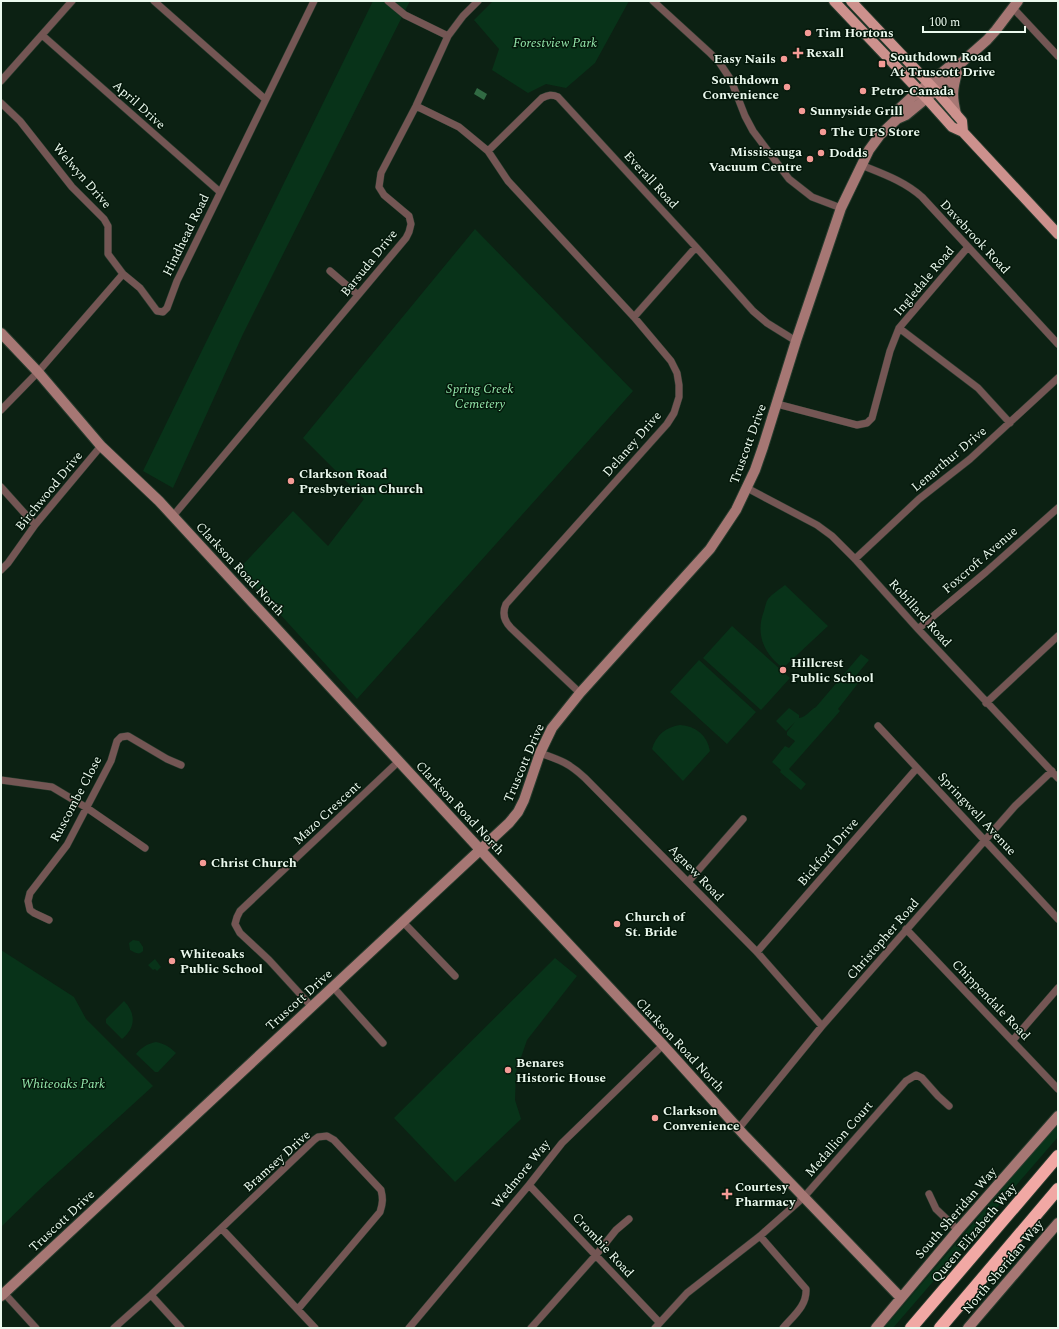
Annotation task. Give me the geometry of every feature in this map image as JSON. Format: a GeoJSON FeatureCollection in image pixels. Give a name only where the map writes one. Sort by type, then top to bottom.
{"type":"FeatureCollection","features":[{"type":"Feature","properties":{"kind":"highway","name":"Queen Elizabeth Way"},"geometry":{"type":"LineString","coordinates":[[911,1328],[1058,1156]]}},
{"type":"Feature","properties":{"kind":"highway"},"geometry":{"type":"LineString","coordinates":[[940,1328],[1058,1189]]}},
{"type":"Feature","properties":{"kind":"main road"},"geometry":{"type":"LineString","coordinates":[[834,1],[920,91],[952,127],[963,132],[1058,234]]}},
{"type":"Feature","properties":{"kind":"main road"},"geometry":{"type":"LineString","coordinates":[[851,1],[933,87],[962,121],[963,132]]}},
{"type":"Feature","properties":{"kind":"street"},"geometry":{"type":"LineString","coordinates":[[1,81],[72,1]]}},
{"type":"Feature","properties":{"kind":"street"},"geometry":{"type":"LineString","coordinates":[[154,1],[265,99]]}},
{"type":"Feature","properties":{"kind":"street","name":"Hindhead Road"},"geometry":{"type":"LineString","coordinates":[[124,274],[140,288],[157,311],[163,312],[168,308],[177,281],[314,1]]}},
{"type":"Feature","properties":{"kind":"street"},"geometry":{"type":"LineString","coordinates":[[388,1],[405,15],[448,36]]}},
{"type":"Feature","properties":{"kind":"street","name":"Barsuda Drive"},"geometry":{"type":"LineString","coordinates":[[173,516],[406,238],[411,224],[409,216],[384,195],[379,187],[381,173],[416,106],[448,36],[463,16],[478,1]]}},
{"type":"Feature","properties":{"kind":"street"},"geometry":{"type":"LineString","coordinates":[[653,1],[719,62],[731,80],[745,116],[753,131],[789,179],[812,197],[841,208]]}},
{"type":"Feature","properties":{"kind":"street"},"geometry":{"type":"LineString","coordinates":[[1015,5],[1058,56]]}},
{"type":"Feature","properties":{"kind":"street","name":"Truscott Drive"},"geometry":{"type":"LineString","coordinates":[[2,1294],[509,823],[518,812],[524,800],[540,753],[552,728],[580,693],[710,549],[736,510],[747,488],[763,447],[796,341],[841,208],[869,150],[880,135],[897,119],[906,115],[927,99],[933,87],[949,67],[960,63],[996,30],[1015,5]]}},
{"type":"Feature","properties":{"kind":"street","name":"April Drive"},"geometry":{"type":"LineString","coordinates":[[42,35],[220,192]]}},
{"type":"Feature","properties":{"kind":"street"},"geometry":{"type":"LineString","coordinates":[[956,114],[953,101],[953,88],[960,63]]}},
{"type":"Feature","properties":{"kind":"street","name":"Truscott Drive"},"geometry":{"type":"LineString","coordinates":[[897,119],[899,109],[920,91],[933,87],[957,73]]}},
{"type":"Feature","properties":{"kind":"street","name":"Everall Road"},"geometry":{"type":"LineString","coordinates":[[488,151],[542,98],[546,95],[558,97],[753,311],[767,323],[796,341]]}},
{"type":"Feature","properties":{"kind":"street","name":"Welwyn Drive"},"geometry":{"type":"LineString","coordinates":[[1,103],[20,121],[72,187],[104,219],[108,226],[108,254],[124,274]]}},
{"type":"Feature","properties":{"kind":"street","name":"Delaney Drive"},"geometry":{"type":"LineString","coordinates":[[416,106],[459,128],[488,151],[508,181],[634,317],[671,361],[677,372],[680,397],[674,413],[667,424],[506,604],[504,610],[505,622],[580,693]]}},
{"type":"Feature","properties":{"kind":"street","name":"Davebrook Road"},"geometry":{"type":"LineString","coordinates":[[861,165],[894,178],[912,188],[922,197],[1058,344]]}},
{"type":"Feature","properties":{"kind":"street","name":"Ingledale Road"},"geometry":{"type":"LineString","coordinates":[[777,404],[857,424],[867,423],[872,418],[890,351],[899,328],[968,247]]}},
{"type":"Feature","properties":{"kind":"street"},"geometry":{"type":"LineString","coordinates":[[634,317],[696,248]]}},
{"type":"Feature","properties":{"kind":"street"},"geometry":{"type":"LineString","coordinates":[[330,271],[358,295]]}},
{"type":"Feature","properties":{"kind":"street"},"geometry":{"type":"LineString","coordinates":[[1,410],[38,372],[124,274]]}},
{"type":"Feature","properties":{"kind":"street"},"geometry":{"type":"LineString","coordinates":[[899,328],[978,388],[1010,423]]}},
{"type":"Feature","properties":{"kind":"street","name":"Clarkson Road North"},"geometry":{"type":"LineString","coordinates":[[1,333],[38,372],[102,446],[173,516],[738,1128],[901,1298]]}},
{"type":"Feature","properties":{"kind":"street","name":"Lenarthur Drive"},"geometry":{"type":"LineString","coordinates":[[855,559],[919,499],[970,459],[1058,378]]}},
{"type":"Feature","properties":{"kind":"street","name":"Birchwood Drive"},"geometry":{"type":"LineString","coordinates":[[1,570],[8,563],[35,525],[102,446]]}},
{"type":"Feature","properties":{"kind":"street"},"geometry":{"type":"LineString","coordinates":[[1,487],[35,525]]}},
{"type":"Feature","properties":{"kind":"street","name":"Robillard Road"},"geometry":{"type":"LineString","coordinates":[[747,488],[817,525],[832,536],[855,559],[986,703],[1058,778]]}},
{"type":"Feature","properties":{"kind":"street","name":"Foxcroft Avenue"},"geometry":{"type":"LineString","coordinates":[[918,629],[986,572],[1058,508]]}},
{"type":"Feature","properties":{"kind":"street"},"geometry":{"type":"LineString","coordinates":[[986,703],[1058,636]]}},
{"type":"Feature","properties":{"kind":"street","name":"Springwell Avenue"},"geometry":{"type":"LineString","coordinates":[[878,726],[1058,919]]}},
{"type":"Feature","properties":{"kind":"street","name":"Ruscombe Close"},"geometry":{"type":"LineString","coordinates":[[49,920],[30,910],[28,901],[30,892],[67,845],[111,761],[117,741],[121,736],[128,736],[167,759],[181,765]]}},
{"type":"Feature","properties":{"kind":"street","name":"Agnew Road"},"geometry":{"type":"LineString","coordinates":[[540,753],[559,759],[572,766],[757,952],[822,1026]]}},
{"type":"Feature","properties":{"kind":"street","name":"Mazo Crescent"},"geometry":{"type":"LineString","coordinates":[[311,1006],[269,960],[240,933],[236,924],[237,917],[240,911],[399,761]]}},
{"type":"Feature","properties":{"kind":"street","name":"Bickford Drive"},"geometry":{"type":"LineString","coordinates":[[757,952],[917,768]]}},
{"type":"Feature","properties":{"kind":"street","name":"Christopher Road"},"geometry":{"type":"LineString","coordinates":[[738,1128],[822,1026],[906,929],[1015,806],[1052,771]]}},
{"type":"Feature","properties":{"kind":"street"},"geometry":{"type":"LineString","coordinates":[[1,780],[52,787],[87,808],[145,848]]}},
{"type":"Feature","properties":{"kind":"street"},"geometry":{"type":"LineString","coordinates":[[688,882],[743,819]]}},
{"type":"Feature","properties":{"kind":"street"},"geometry":{"type":"LineString","coordinates":[[403,922],[456,976]]}},
{"type":"Feature","properties":{"kind":"street","name":"Chippendale Road"},"geometry":{"type":"LineString","coordinates":[[906,929],[1058,1089]]}},
{"type":"Feature","properties":{"kind":"street"},"geometry":{"type":"LineString","coordinates":[[333,987],[383,1043]]}},
{"type":"Feature","properties":{"kind":"street"},"geometry":{"type":"LineString","coordinates":[[1013,1040],[1058,988]]}},
{"type":"Feature","properties":{"kind":"street","name":"Wedmore Way"},"geometry":{"type":"LineString","coordinates":[[409,1328],[562,1144],[663,1045]]}},
{"type":"Feature","properties":{"kind":"street","name":"Medallion Court"},"geometry":{"type":"LineString","coordinates":[[657,1325],[687,1293],[760,1236],[804,1197],[911,1077],[916,1075],[922,1078],[949,1106]]}},
{"type":"Feature","properties":{"kind":"street","name":"South Sheridan Way"},"geometry":{"type":"LineString","coordinates":[[876,1328],[958,1230],[1058,1116]]}},
{"type":"Feature","properties":{"kind":"street","name":"Bramsey Drive"},"geometry":{"type":"LineString","coordinates":[[114,1328],[222,1229],[314,1140],[318,1137],[327,1136],[334,1140],[380,1190],[383,1198],[383,1204],[380,1212],[298,1309]]}},
{"type":"Feature","properties":{"kind":"street","name":"Crombie Road"},"geometry":{"type":"LineString","coordinates":[[529,1185],[596,1255],[657,1325]]}},
{"type":"Feature","properties":{"kind":"street"},"geometry":{"type":"LineString","coordinates":[[929,1194],[936,1210],[958,1230]]}},
{"type":"Feature","properties":{"kind":"street"},"geometry":{"type":"LineString","coordinates":[[531,1328],[596,1255],[616,1230],[629,1219]]}},
{"type":"Feature","properties":{"kind":"street","name":"North Sheridan Way"},"geometry":{"type":"LineString","coordinates":[[968,1328],[1058,1223]]}},
{"type":"Feature","properties":{"kind":"street"},"geometry":{"type":"LineString","coordinates":[[222,1229],[315,1328]]}},
{"type":"Feature","properties":{"kind":"street"},"geometry":{"type":"LineString","coordinates":[[760,1236],[806,1289],[806,1296],[803,1305],[783,1328]]}},
{"type":"Feature","properties":{"kind":"street"},"geometry":{"type":"LineString","coordinates":[[2,1294],[36,1328]]}},
{"type":"Feature","properties":{"kind":"street"},"geometry":{"type":"LineString","coordinates":[[151,1295],[181,1328]]}},
{"type":"Feature","properties":{"kind":"green space"},"geometry":{"type":"Polygon","coordinates":[[[373,1],[410,1],[243,334],[173,488],[143,471],[373,1]]]}},
{"type":"Feature","properties":{"kind":"green space","name":"Forestview Park"},"geometry":{"type":"Polygon","coordinates":[[[493,1],[629,1],[595,63],[566,88],[546,84],[528,93],[492,70],[499,49],[474,20],[493,1]]]}},
{"type":"Feature","properties":{"kind":"green space","name":"Spring Creek Cemetery"},"geometry":{"type":"Polygon","coordinates":[[[475,229],[633,391],[357,699],[239,569],[293,511],[328,546],[364,499],[303,438],[475,229]]]}},
{"type":"Feature","properties":{"kind":"green space"},"geometry":{"type":"Polygon","coordinates":[[[785,585],[828,626],[783,668],[766,650],[760,628],[761,619],[767,600],[785,585]]]}},
{"type":"Feature","properties":{"kind":"green space"},"geometry":{"type":"Polygon","coordinates":[[[732,626],[790,678],[761,710],[703,658],[732,626]]]}},
{"type":"Feature","properties":{"kind":"green space"},"geometry":{"type":"Polygon","coordinates":[[[861,654],[869,660],[854,678],[859,682],[838,709],[840,711],[789,769],[806,784],[801,790],[780,772],[781,770],[772,762],[785,746],[789,748],[795,741],[787,735],[787,732],[795,722],[786,731],[776,721],[789,708],[799,715],[799,718],[816,707],[861,654]]]}},
{"type":"Feature","properties":{"kind":"green space"},"geometry":{"type":"Polygon","coordinates":[[[699,660],[756,712],[727,744],[670,692],[699,660]]]}},
{"type":"Feature","properties":{"kind":"green space"},"geometry":{"type":"Polygon","coordinates":[[[680,725],[691,727],[700,732],[709,745],[710,751],[683,781],[652,749],[662,732],[680,725]]]}},
{"type":"Feature","properties":{"kind":"green space"},"geometry":{"type":"Polygon","coordinates":[[[133,940],[139,941],[143,947],[143,951],[136,953],[130,950],[129,943],[133,940]]]}},
{"type":"Feature","properties":{"kind":"green space","name":"Whiteoaks Park"},"geometry":{"type":"Polygon","coordinates":[[[1,950],[74,997],[86,1019],[153,1086],[40,1189],[1,1227],[1,950]]]}},
{"type":"Feature","properties":{"kind":"green space"},"geometry":{"type":"Polygon","coordinates":[[[555,958],[577,976],[527,1040],[516,1072],[515,1100],[521,1119],[455,1182],[394,1118],[555,958]]]}},
{"type":"Feature","properties":{"kind":"green space"},"geometry":{"type":"Polygon","coordinates":[[[155,959],[161,967],[157,971],[155,969],[153,970],[148,965],[155,959]]]}},
{"type":"Feature","properties":{"kind":"green space"},"geometry":{"type":"Polygon","coordinates":[[[124,1001],[131,1010],[133,1020],[130,1030],[122,1039],[106,1023],[106,1019],[124,1001]]]}},
{"type":"Feature","properties":{"kind":"green space"},"geometry":{"type":"Polygon","coordinates":[[[156,1042],[167,1046],[176,1053],[158,1072],[155,1072],[136,1054],[145,1046],[156,1042]]]}},
{"type":"Feature","properties":{"kind":"green space"},"geometry":{"type":"Polygon","coordinates":[[[1058,1123],[1058,1137],[893,1328],[884,1328],[1058,1123]]]}},
{"type":"Feature","properties":{"kind":"shaded area"},"geometry":{"type":"Polygon","coordinates":[[[477,88],[487,94],[484,100],[474,94],[477,88]]]}},
{"type":"Feature","properties":{"kind":"place","name":"Tim Hortons"},"geometry":{"type":"Point","coordinates":[808,33]}},
{"type":"Feature","properties":{"kind":"place","name":"Rexall"},"geometry":{"type":"Point","coordinates":[798,53]}},
{"type":"Feature","properties":{"kind":"place","name":"Easy Nails"},"geometry":{"type":"Point","coordinates":[784,59]}},
{"type":"Feature","properties":{"kind":"place","name":"Southdown Road At Truscott Drive"},"geometry":{"type":"Point","coordinates":[882,64]}},
{"type":"Feature","properties":{"kind":"place","name":"Southdown Convenience"},"geometry":{"type":"Point","coordinates":[787,87]}},
{"type":"Feature","properties":{"kind":"place","name":"Petro-Canada"},"geometry":{"type":"Point","coordinates":[863,91]}},
{"type":"Feature","properties":{"kind":"place","name":"Sunnyside Grill"},"geometry":{"type":"Point","coordinates":[802,111]}},
{"type":"Feature","properties":{"kind":"place","name":"The UPS Store"},"geometry":{"type":"Point","coordinates":[823,132]}},
{"type":"Feature","properties":{"kind":"place","name":"Dodds"},"geometry":{"type":"Point","coordinates":[821,153]}},
{"type":"Feature","properties":{"kind":"place","name":"Mississauga Vacuum Centre"},"geometry":{"type":"Point","coordinates":[810,159]}},
{"type":"Feature","properties":{"kind":"place","name":"Clarkson Road Presbyterian Church"},"geometry":{"type":"Point","coordinates":[291,481]}},
{"type":"Feature","properties":{"kind":"place","name":"Hillcrest Public School"},"geometry":{"type":"Point","coordinates":[783,670]}},
{"type":"Feature","properties":{"kind":"place","name":"Christ Church"},"geometry":{"type":"Point","coordinates":[203,863]}},
{"type":"Feature","properties":{"kind":"place","name":"Church of St. Bride"},"geometry":{"type":"Point","coordinates":[617,924]}},
{"type":"Feature","properties":{"kind":"place","name":"Whiteoaks Public School"},"geometry":{"type":"Point","coordinates":[172,961]}},
{"type":"Feature","properties":{"kind":"place","name":"Benares Historic House"},"geometry":{"type":"Point","coordinates":[508,1070]}},
{"type":"Feature","properties":{"kind":"place","name":"Clarkson Convenience"},"geometry":{"type":"Point","coordinates":[655,1118]}},
{"type":"Feature","properties":{"kind":"place","name":"Courtesy Pharmacy"},"geometry":{"type":"Point","coordinates":[727,1194]}}]}
